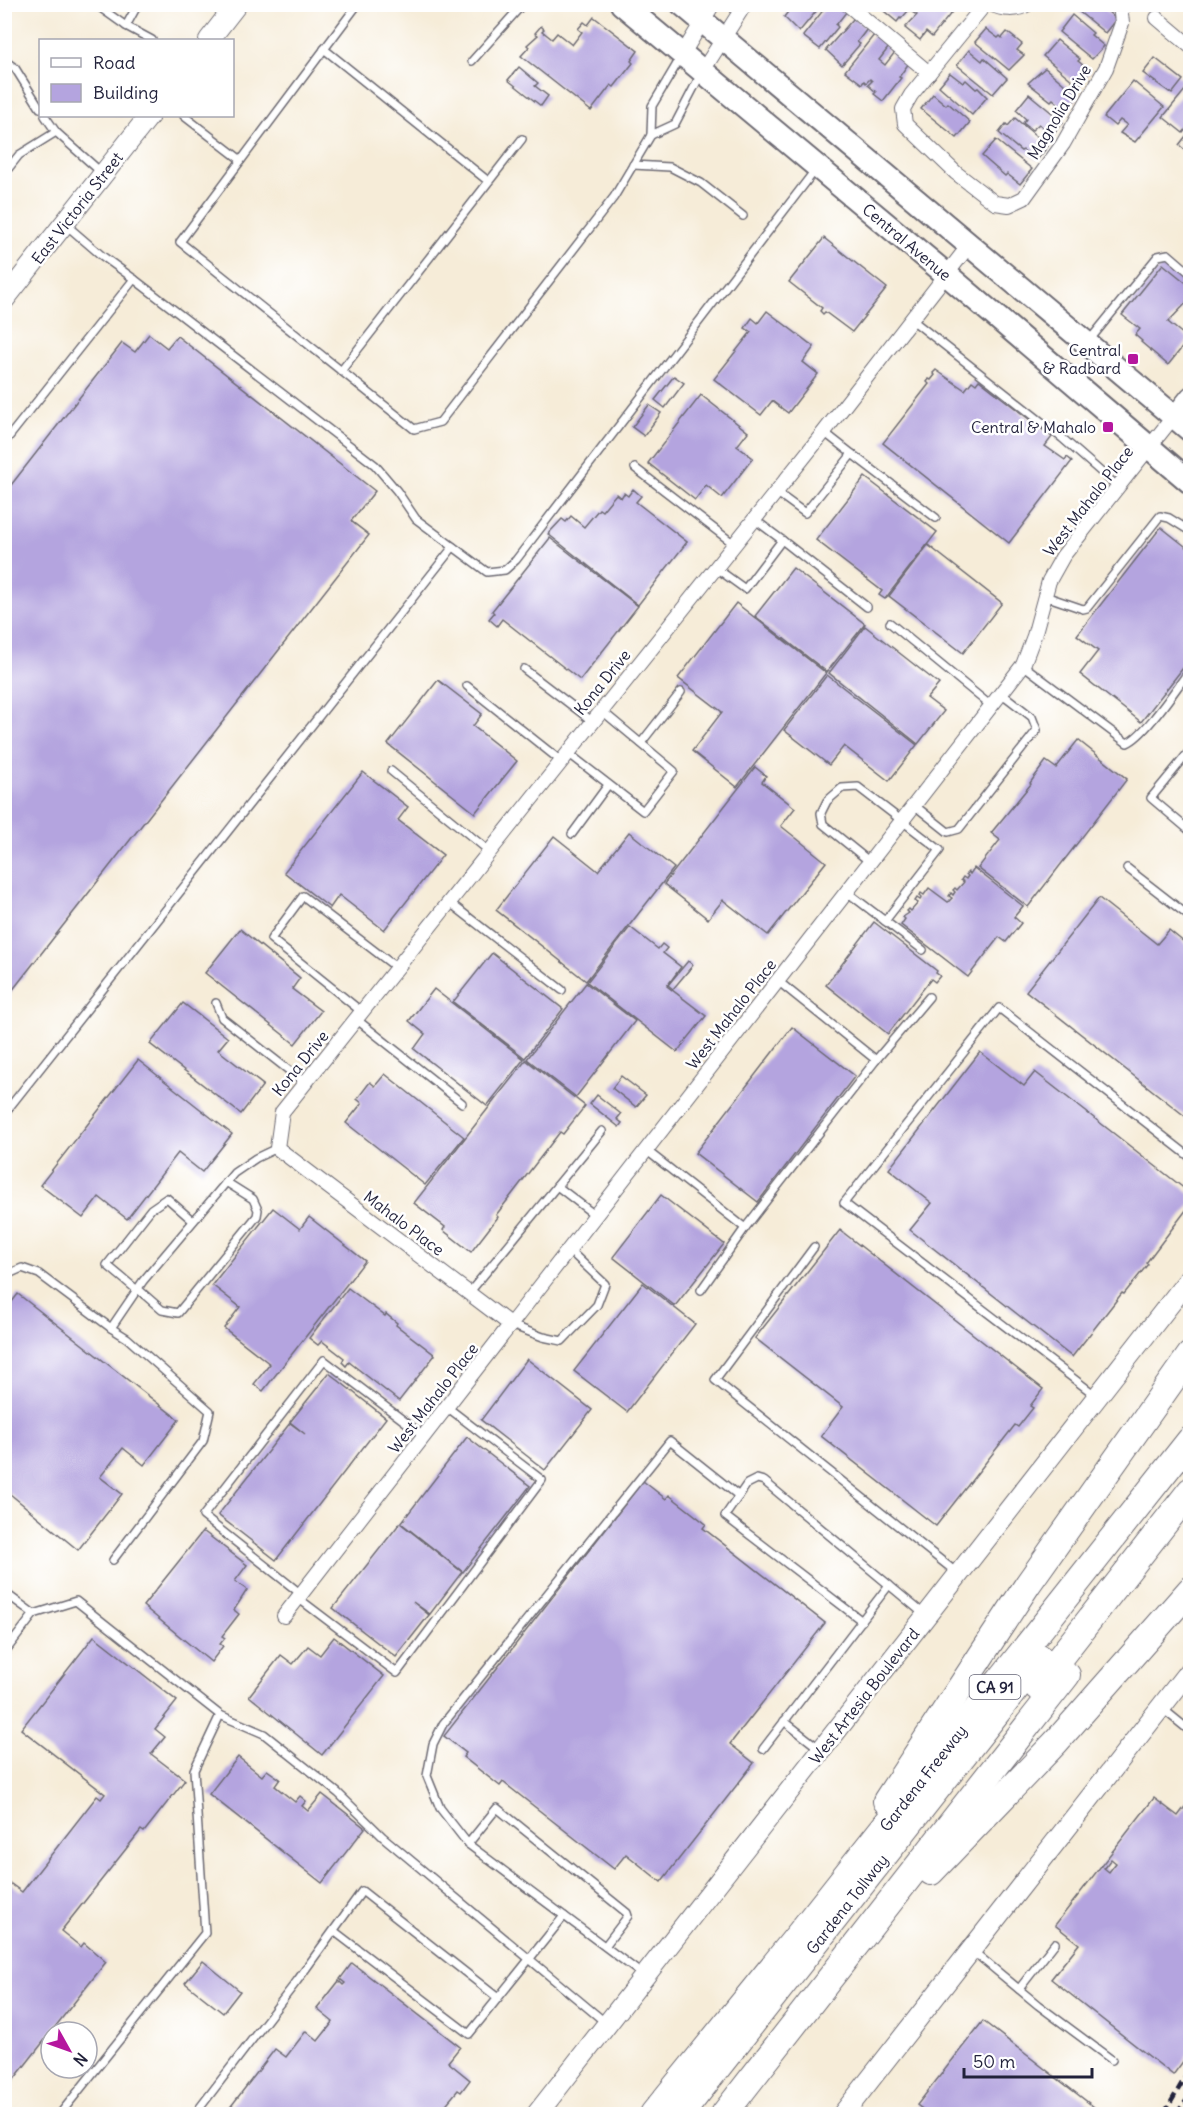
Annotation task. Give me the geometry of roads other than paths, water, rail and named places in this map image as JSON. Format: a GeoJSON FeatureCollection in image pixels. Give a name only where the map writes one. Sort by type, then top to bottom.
{"type":"FeatureCollection","features":[{"type":"Feature","properties":{"kind":"highway"},"geometry":{"type":"LineString","coordinates":[[799,1934],[1028,1584],[1191,1355]]}},
{"type":"Feature","properties":{"kind":"highway","name":"Gardena Freeway"},"geometry":{"type":"LineString","coordinates":[[667,2108],[799,1934],[1191,1440]]}},
{"type":"Feature","properties":{"kind":"highway","name":"Gardena Tollway"},"geometry":{"type":"LineString","coordinates":[[667,2108],[1191,1467]]}},
{"type":"Feature","properties":{"kind":"highway","name":"Gardena Tollway"},"geometry":{"type":"LineString","coordinates":[[702,2115],[1191,1491]]}},
{"type":"Feature","properties":{"kind":"highway","name":"CA 91"},"geometry":{"type":"LineString","coordinates":[[724,2115],[1191,1516]]}},
{"type":"Feature","properties":{"kind":"highway"},"geometry":{"type":"LineString","coordinates":[[831,1977],[1056,1742],[1191,1590]]}},
{"type":"Feature","properties":{"kind":"highway"},"geometry":{"type":"LineString","coordinates":[[633,2115],[667,2108]]}},
{"type":"Feature","properties":{"kind":"main road"},"geometry":{"type":"LineString","coordinates":[[209,39],[237,4]]}},
{"type":"Feature","properties":{"kind":"main road","name":"Central Avenue"},"geometry":{"type":"LineString","coordinates":[[622,4],[1191,482]]}},
{"type":"Feature","properties":{"kind":"main road"},"geometry":{"type":"LineString","coordinates":[[682,4],[708,13],[723,40],[1182,423]]}},
{"type":"Feature","properties":{"kind":"main road","name":"East Victoria Street"},"geometry":{"type":"LineString","coordinates":[[4,300],[148,117]]}},
{"type":"Feature","properties":{"kind":"main road","name":"West Artesia Boulevard"},"geometry":{"type":"LineString","coordinates":[[537,2115],[1191,1278]]}},
{"type":"Feature","properties":{"kind":"main road"},"geometry":{"type":"LineString","coordinates":[[844,2114],[1191,1670]]}},
{"type":"Feature","properties":{"kind":"street"},"geometry":{"type":"LineString","coordinates":[[702,72],[745,4]]}},
{"type":"Feature","properties":{"kind":"street"},"geometry":{"type":"LineString","coordinates":[[847,4],[929,74],[984,4]]}},
{"type":"Feature","properties":{"kind":"street"},"geometry":{"type":"LineString","coordinates":[[991,4],[1009,10],[1023,8],[1028,4]]}},
{"type":"Feature","properties":{"kind":"street","name":"Magnolia Drive"},"geometry":{"type":"LineString","coordinates":[[929,74],[903,109],[905,124],[956,173],[996,203],[1009,206],[1024,198],[1063,144],[1106,68],[1122,23],[1120,4]]}},
{"type":"Feature","properties":{"kind":"street"},"geometry":{"type":"LineString","coordinates":[[682,55],[708,13]]}},
{"type":"Feature","properties":{"kind":"street"},"geometry":{"type":"LineString","coordinates":[[1157,18],[1191,46]]}},
{"type":"Feature","properties":{"kind":"street","name":"Kona Drive"},"geometry":{"type":"LineString","coordinates":[[277,1148],[282,1112],[596,715],[824,432],[970,244]]}},
{"type":"Feature","properties":{"kind":"street"},"geometry":{"type":"LineString","coordinates":[[1182,423],[1191,396]]}},
{"type":"Feature","properties":{"kind":"street","name":"West Mahalo Place"},"geometry":{"type":"LineString","coordinates":[[284,1616],[1023,665],[1034,636],[1049,581],[1063,556],[1117,486],[1150,448],[1182,423]]}},
{"type":"Feature","properties":{"kind":"street","name":"Mahalo Place"},"geometry":{"type":"LineString","coordinates":[[277,1148],[511,1325]]}},
{"type":"Feature","properties":{"kind":"lane"},"geometry":{"type":"LineString","coordinates":[[95,4],[126,26],[150,39]]}},
{"type":"Feature","properties":{"kind":"lane"},"geometry":{"type":"LineString","coordinates":[[126,26],[138,4]]}},
{"type":"Feature","properties":{"kind":"lane"},"geometry":{"type":"LineString","coordinates":[[358,4],[180,242],[414,429],[440,422],[614,197],[651,135],[652,106],[682,55]]}},
{"type":"Feature","properties":{"kind":"lane"},"geometry":{"type":"LineString","coordinates":[[472,61],[523,4]]}},
{"type":"Feature","properties":{"kind":"lane"},"geometry":{"type":"LineString","coordinates":[[324,49],[488,181]]}},
{"type":"Feature","properties":{"kind":"lane"},"geometry":{"type":"LineString","coordinates":[[4,60],[15,68],[39,106]]}},
{"type":"Feature","properties":{"kind":"lane"},"geometry":{"type":"LineString","coordinates":[[651,135],[675,124],[702,72]]}},
{"type":"Feature","properties":{"kind":"lane"},"geometry":{"type":"LineString","coordinates":[[46,117],[56,132],[104,174]]}},
{"type":"Feature","properties":{"kind":"lane"},"geometry":{"type":"LineString","coordinates":[[185,117],[241,160]]}},
{"type":"Feature","properties":{"kind":"lane"},"geometry":{"type":"LineString","coordinates":[[4,174],[19,155],[56,132]]}},
{"type":"Feature","properties":{"kind":"lane"},"geometry":{"type":"LineString","coordinates":[[341,371],[522,139]]}},
{"type":"Feature","properties":{"kind":"lane"},"geometry":{"type":"LineString","coordinates":[[633,165],[670,167],[701,183],[743,216]]}},
{"type":"Feature","properties":{"kind":"lane"},"geometry":{"type":"LineString","coordinates":[[64,224],[101,255],[375,465],[416,519],[487,572],[505,570],[516,560],[817,167]]}},
{"type":"Feature","properties":{"kind":"lane"},"geometry":{"type":"LineString","coordinates":[[1087,343],[1158,256],[1168,254],[1191,273]]}},
{"type":"Feature","properties":{"kind":"lane"},"geometry":{"type":"LineString","coordinates":[[4,443],[134,279]]}},
{"type":"Feature","properties":{"kind":"lane"},"geometry":{"type":"LineString","coordinates":[[911,319],[1062,438],[1117,486]]}},
{"type":"Feature","properties":{"kind":"lane"},"geometry":{"type":"LineString","coordinates":[[824,432],[936,518]]}},
{"type":"Feature","properties":{"kind":"lane"},"geometry":{"type":"LineString","coordinates":[[776,492],[805,513],[852,454]]}},
{"type":"Feature","properties":{"kind":"lane"},"geometry":{"type":"LineString","coordinates":[[635,468],[734,544]]}},
{"type":"Feature","properties":{"kind":"lane"},"geometry":{"type":"LineString","coordinates":[[1045,596],[1083,609],[1088,608],[1160,516],[1169,518],[1191,531]]}},
{"type":"Feature","properties":{"kind":"lane"},"geometry":{"type":"LineString","coordinates":[[754,519],[867,607]]}},
{"type":"Feature","properties":{"kind":"lane"},"geometry":{"type":"LineString","coordinates":[[715,567],[745,589],[782,540]]}},
{"type":"Feature","properties":{"kind":"lane"},"geometry":{"type":"LineString","coordinates":[[4,1114],[453,547]]}},
{"type":"Feature","properties":{"kind":"lane"},"geometry":{"type":"LineString","coordinates":[[891,623],[991,706]]}},
{"type":"Feature","properties":{"kind":"lane"},"geometry":{"type":"LineString","coordinates":[[1023,665],[1126,743],[1133,741],[1191,670]]}},
{"type":"Feature","properties":{"kind":"lane"},"geometry":{"type":"LineString","coordinates":[[467,686],[643,811],[674,771],[641,743],[524,669]]}},
{"type":"Feature","properties":{"kind":"lane"},"geometry":{"type":"LineString","coordinates":[[641,743],[681,692]]}},
{"type":"Feature","properties":{"kind":"lane"},"geometry":{"type":"LineString","coordinates":[[914,805],[948,832],[959,829],[1037,730],[1032,717],[1001,693]]}},
{"type":"Feature","properties":{"kind":"lane"},"geometry":{"type":"LineString","coordinates":[[1191,721],[1188,724],[1191,730]]}},
{"type":"Feature","properties":{"kind":"lane"},"geometry":{"type":"LineString","coordinates":[[1191,754],[1188,753],[1151,798],[1191,831]]}},
{"type":"Feature","properties":{"kind":"lane"},"geometry":{"type":"LineString","coordinates":[[391,771],[489,851]]}},
{"type":"Feature","properties":{"kind":"lane"},"geometry":{"type":"LineString","coordinates":[[572,834],[608,785]]}},
{"type":"Feature","properties":{"kind":"lane"},"geometry":{"type":"LineString","coordinates":[[870,862],[823,824],[821,813],[827,801],[842,788],[858,787],[940,850],[885,921]]}},
{"type":"Feature","properties":{"kind":"lane"},"geometry":{"type":"LineString","coordinates":[[1127,868],[1191,917]]}},
{"type":"Feature","properties":{"kind":"lane"},"geometry":{"type":"LineString","coordinates":[[847,892],[923,951]]}},
{"type":"Feature","properties":{"kind":"lane"},"geometry":{"type":"LineString","coordinates":[[397,968],[303,896],[271,939],[462,1103]]}},
{"type":"Feature","properties":{"kind":"lane"},"geometry":{"type":"LineString","coordinates":[[449,902],[562,990]]}},
{"type":"Feature","properties":{"kind":"lane"},"geometry":{"type":"LineString","coordinates":[[778,981],[876,1060]]}},
{"type":"Feature","properties":{"kind":"lane"},"geometry":{"type":"LineString","coordinates":[[701,1290],[745,1228],[876,1060],[929,997]]}},
{"type":"Feature","properties":{"kind":"lane"},"geometry":{"type":"LineString","coordinates":[[216,1003],[222,1018],[305,1083]]}},
{"type":"Feature","properties":{"kind":"lane"},"geometry":{"type":"LineString","coordinates":[[1098,1397],[844,1203],[999,1008],[1191,1157]]}},
{"type":"Feature","properties":{"kind":"lane"},"geometry":{"type":"LineString","coordinates":[[468,1293],[602,1131]]}},
{"type":"Feature","properties":{"kind":"lane"},"geometry":{"type":"LineString","coordinates":[[111,1328],[138,1289],[234,1173],[256,1158],[277,1148]]}},
{"type":"Feature","properties":{"kind":"lane"},"geometry":{"type":"LineString","coordinates":[[646,1150],[745,1228]]}},
{"type":"Feature","properties":{"kind":"lane"},"geometry":{"type":"LineString","coordinates":[[194,1221],[167,1198],[151,1209],[107,1265],[162,1310],[178,1313],[257,1216],[258,1210],[253,1199],[226,1182]]}},
{"type":"Feature","properties":{"kind":"lane"},"geometry":{"type":"LineString","coordinates":[[557,1186],[596,1216]]}},
{"type":"Feature","properties":{"kind":"lane"},"geometry":{"type":"LineString","coordinates":[[814,1247],[716,1380],[959,1575]]}},
{"type":"Feature","properties":{"kind":"lane"},"geometry":{"type":"LineString","coordinates":[[511,1325],[543,1337],[562,1341],[597,1305],[605,1284],[569,1250]]}},
{"type":"Feature","properties":{"kind":"lane"},"geometry":{"type":"LineString","coordinates":[[4,1276],[22,1268],[39,1274],[127,1338],[210,1411],[203,1441],[113,1560]]}},
{"type":"Feature","properties":{"kind":"lane"},"geometry":{"type":"LineString","coordinates":[[424,1436],[324,1360],[203,1516],[299,1596],[398,1673],[542,1480],[447,1407]]}},
{"type":"Feature","properties":{"kind":"lane"},"geometry":{"type":"LineString","coordinates":[[645,1977],[468,1844],[440,1808],[427,1776],[433,1744],[443,1724],[670,1441],[739,1496]]}},
{"type":"Feature","properties":{"kind":"lane"},"geometry":{"type":"LineString","coordinates":[[861,1621],[725,1516],[747,1484],[757,1479],[764,1481],[926,1616]]}},
{"type":"Feature","properties":{"kind":"lane"},"geometry":{"type":"LineString","coordinates":[[763,1749],[889,1586]]}},
{"type":"Feature","properties":{"kind":"lane"},"geometry":{"type":"LineString","coordinates":[[4,1592],[34,1614]]}},
{"type":"Feature","properties":{"kind":"lane"},"geometry":{"type":"LineString","coordinates":[[4,1653],[34,1614],[76,1601],[220,1715],[264,1734],[338,1793],[383,1837],[608,2024]]}},
{"type":"Feature","properties":{"kind":"lane"},"geometry":{"type":"LineString","coordinates":[[1161,1707],[1191,1731]]}},
{"type":"Feature","properties":{"kind":"lane"},"geometry":{"type":"LineString","coordinates":[[60,2115],[205,1933],[194,1770],[220,1715]]}},
{"type":"Feature","properties":{"kind":"lane"},"geometry":{"type":"LineString","coordinates":[[784,1721],[822,1750]]}},
{"type":"Feature","properties":{"kind":"lane"},"geometry":{"type":"LineString","coordinates":[[468,1844],[497,1808],[627,1913],[628,1916],[605,1946]]}},
{"type":"Feature","properties":{"kind":"lane"},"geometry":{"type":"LineString","coordinates":[[195,2115],[362,1891],[498,1998]]}},
{"type":"Feature","properties":{"kind":"lane"},"geometry":{"type":"LineString","coordinates":[[334,1930],[469,2034],[564,1916]]}},
{"type":"Feature","properties":{"kind":"lane"},"geometry":{"type":"LineString","coordinates":[[1019,1989],[1055,1943]]}},
{"type":"Feature","properties":{"kind":"lane"},"geometry":{"type":"LineString","coordinates":[[972,1950],[1112,2060]]}},
{"type":"Feature","properties":{"kind":"railway"},"geometry":{"type":"LineString","coordinates":[[1164,2114],[1190,2069]]}},
{"type":"Feature","properties":{"kind":"railway"},"geometry":{"type":"LineString","coordinates":[[1176,2114],[1190,2096]]}},
{"type":"Feature","properties":{"kind":"place","name":"Central & Radbard"},"geometry":{"type":"Point","coordinates":[1133,359]}},
{"type":"Feature","properties":{"kind":"place","name":"Central & Mahalo"},"geometry":{"type":"Point","coordinates":[1108,427]}}]}
